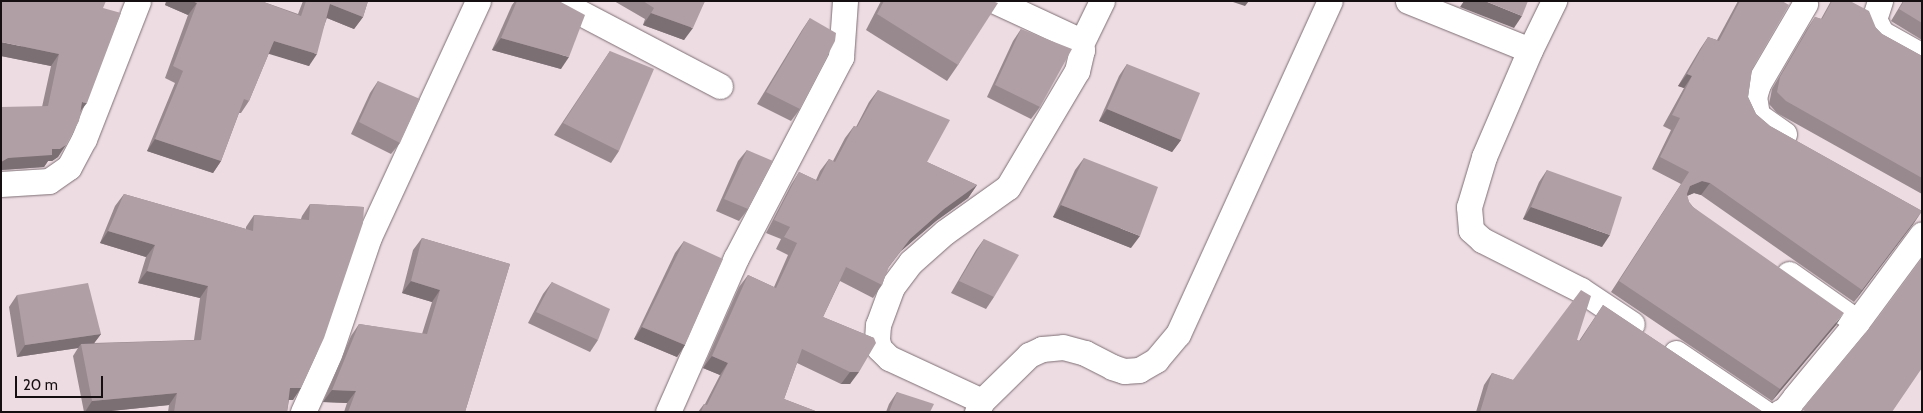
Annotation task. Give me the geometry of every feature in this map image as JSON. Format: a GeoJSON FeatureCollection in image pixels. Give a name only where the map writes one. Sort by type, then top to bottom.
{"type":"FeatureCollection","features":[{"type":"Feature","properties":{"kind":"street"},"geometry":{"type":"LineString","coordinates":[[1,184],[49,181],[69,167],[84,139],[138,1]]}},
{"type":"Feature","properties":{"kind":"street"},"geometry":{"type":"LineString","coordinates":[[303,412],[329,354],[368,237],[478,1]]}},
{"type":"Feature","properties":{"kind":"street"},"geometry":{"type":"LineString","coordinates":[[558,1],[720,86]]}},
{"type":"Feature","properties":{"kind":"street"},"geometry":{"type":"LineString","coordinates":[[668,412],[736,258],[841,57],[845,1]]}},
{"type":"Feature","properties":{"kind":"street"},"geometry":{"type":"LineString","coordinates":[[995,1],[1073,36],[1080,44],[1082,58],[1077,70],[1008,187],[945,232],[911,262],[892,288],[878,325],[877,338],[879,348],[884,355],[980,406],[1029,354],[1042,349],[1055,346],[1078,351],[1124,371],[1139,370],[1156,360],[1178,334],[1330,1]]}},
{"type":"Feature","properties":{"kind":"street"},"geometry":{"type":"LineString","coordinates":[[1080,44],[1102,1]]}},
{"type":"Feature","properties":{"kind":"street"},"geometry":{"type":"LineString","coordinates":[[1408,1],[1530,50]]}},
{"type":"Feature","properties":{"kind":"street"},"geometry":{"type":"LineString","coordinates":[[1554,1],[1530,50],[1484,157],[1468,207],[1473,234],[1581,290],[1763,412]]}},
{"type":"Feature","properties":{"kind":"street"},"geometry":{"type":"LineString","coordinates":[[1880,1],[1874,18],[1881,33],[1922,56]]}},
{"type":"Feature","properties":{"kind":"street"},"geometry":{"type":"LineString","coordinates":[[1803,144],[1769,125],[1757,115],[1754,105],[1758,84],[1805,4]]}},
{"type":"Feature","properties":{"kind":"street"},"geometry":{"type":"LineString","coordinates":[[1780,412],[1785,410],[1858,322],[1922,234]]}},
{"type":"Feature","properties":{"kind":"street"},"geometry":{"type":"LineString","coordinates":[[1771,262],[1858,322]]}},
{"type":"Feature","properties":{"kind":"building"},"geometry":{"type":"Polygon","coordinates":[[[1,1],[106,1],[103,8],[121,13],[87,103],[82,102],[79,121],[66,145],[60,149],[52,149],[52,155],[8,158],[1,162],[1,107],[48,106],[59,54],[1,42],[1,1]]]}},
{"type":"Feature","properties":{"kind":"building"},"geometry":{"type":"Polygon","coordinates":[[[192,1],[261,1],[301,16],[306,1],[368,1],[363,17],[330,4],[317,54],[274,41],[249,101],[244,99],[221,161],[155,139],[183,71],[173,66],[197,3],[192,1]]]}},
{"type":"Feature","properties":{"kind":"building"},"geometry":{"type":"Polygon","coordinates":[[[517,1],[559,1],[585,15],[569,57],[501,38],[517,1]]]}},
{"type":"Feature","properties":{"kind":"building"},"geometry":{"type":"Polygon","coordinates":[[[643,1],[705,1],[693,28],[651,13],[654,8],[643,1]]]}},
{"type":"Feature","properties":{"kind":"building"},"geometry":{"type":"Polygon","coordinates":[[[884,1],[992,1],[998,3],[958,65],[877,14],[884,1]]]}},
{"type":"Feature","properties":{"kind":"building"},"geometry":{"type":"Polygon","coordinates":[[[1485,1],[1528,1],[1522,16],[1485,1]]]}},
{"type":"Feature","properties":{"kind":"building"},"geometry":{"type":"Polygon","coordinates":[[[1740,1],[1782,1],[1789,5],[1752,69],[1748,97],[1756,114],[1770,126],[1922,211],[1862,290],[1710,183],[1702,181],[1690,186],[1687,194],[1689,202],[1693,207],[1844,313],[1780,389],[1619,281],[1689,172],[1660,157],[1680,118],[1672,115],[1692,76],[1687,74],[1708,37],[1719,41],[1740,1]]]}},
{"type":"Feature","properties":{"kind":"building"},"geometry":{"type":"Polygon","coordinates":[[[1832,1],[1850,1],[1869,11],[1876,28],[1882,34],[1922,56],[1922,178],[1786,101],[1777,92],[1780,77],[1815,17],[1822,19],[1832,1]]]}},
{"type":"Feature","properties":{"kind":"building"},"geometry":{"type":"Polygon","coordinates":[[[1904,1],[1922,1],[1922,23],[1899,9],[1904,1]]]}},
{"type":"Feature","properties":{"kind":"building"},"geometry":{"type":"Polygon","coordinates":[[[810,18],[836,33],[835,41],[800,109],[766,92],[810,18]]]}},
{"type":"Feature","properties":{"kind":"building"},"geometry":{"type":"Polygon","coordinates":[[[1021,29],[1072,49],[1040,107],[995,85],[1021,29]]]}},
{"type":"Feature","properties":{"kind":"building"},"geometry":{"type":"Polygon","coordinates":[[[610,51],[654,69],[619,151],[563,123],[610,51]]]}},
{"type":"Feature","properties":{"kind":"building"},"geometry":{"type":"Polygon","coordinates":[[[1127,64],[1200,93],[1181,140],[1107,109],[1127,64]]]}},
{"type":"Feature","properties":{"kind":"building"},"geometry":{"type":"Polygon","coordinates":[[[378,81],[420,99],[400,143],[359,122],[378,81]]]}},
{"type":"Feature","properties":{"kind":"building"},"geometry":{"type":"Polygon","coordinates":[[[878,90],[950,120],[927,162],[977,185],[944,209],[910,239],[889,266],[882,285],[846,267],[823,317],[874,338],[876,343],[859,372],[850,372],[802,349],[784,399],[818,412],[701,412],[704,404],[707,405],[728,363],[712,356],[748,275],[776,288],[797,243],[784,237],[790,227],[774,220],[799,172],[818,181],[829,159],[835,162],[854,126],[857,127],[878,90]]]}},
{"type":"Feature","properties":{"kind":"building"},"geometry":{"type":"Polygon","coordinates":[[[747,150],[773,161],[748,209],[724,199],[747,150]]]}},
{"type":"Feature","properties":{"kind":"building"},"geometry":{"type":"Polygon","coordinates":[[[1084,158],[1158,187],[1140,236],[1061,205],[1084,158]]]}},
{"type":"Feature","properties":{"kind":"building"},"geometry":{"type":"Polygon","coordinates":[[[1547,170],[1622,197],[1610,235],[1531,207],[1547,170]]]}},
{"type":"Feature","properties":{"kind":"building"},"geometry":{"type":"Polygon","coordinates":[[[124,194],[253,231],[254,215],[309,220],[310,204],[364,207],[363,223],[324,338],[301,388],[290,388],[287,412],[174,412],[177,393],[92,401],[81,344],[201,340],[208,286],[147,271],[155,245],[108,231],[124,194]]]}},
{"type":"Feature","properties":{"kind":"building"},"geometry":{"type":"Polygon","coordinates":[[[422,238],[510,264],[465,412],[348,412],[356,391],[332,390],[359,324],[427,334],[440,290],[411,281],[422,238]]]}},
{"type":"Feature","properties":{"kind":"building"},"geometry":{"type":"Polygon","coordinates":[[[984,239],[1019,255],[994,297],[959,281],[984,239]]]}},
{"type":"Feature","properties":{"kind":"building"},"geometry":{"type":"Polygon","coordinates":[[[684,241],[723,259],[685,345],[642,327],[684,241]]]}},
{"type":"Feature","properties":{"kind":"building"},"geometry":{"type":"Polygon","coordinates":[[[1922,258],[1922,368],[1892,412],[1806,412],[1802,409],[1877,319],[1922,258]]]}},
{"type":"Feature","properties":{"kind":"building"},"geometry":{"type":"Polygon","coordinates":[[[552,282],[610,309],[598,340],[536,312],[552,282]]]}},
{"type":"Feature","properties":{"kind":"building"},"geometry":{"type":"Polygon","coordinates":[[[88,283],[101,334],[25,345],[17,295],[88,283]]]}},
{"type":"Feature","properties":{"kind":"building"},"geometry":{"type":"Polygon","coordinates":[[[1581,290],[1591,296],[1577,340],[1580,341],[1603,305],[1763,412],[1480,412],[1492,373],[1513,380],[1581,290]]]}},
{"type":"Feature","properties":{"kind":"building"},"geometry":{"type":"Polygon","coordinates":[[[897,392],[934,404],[930,412],[889,412],[897,392]]]}}]}
